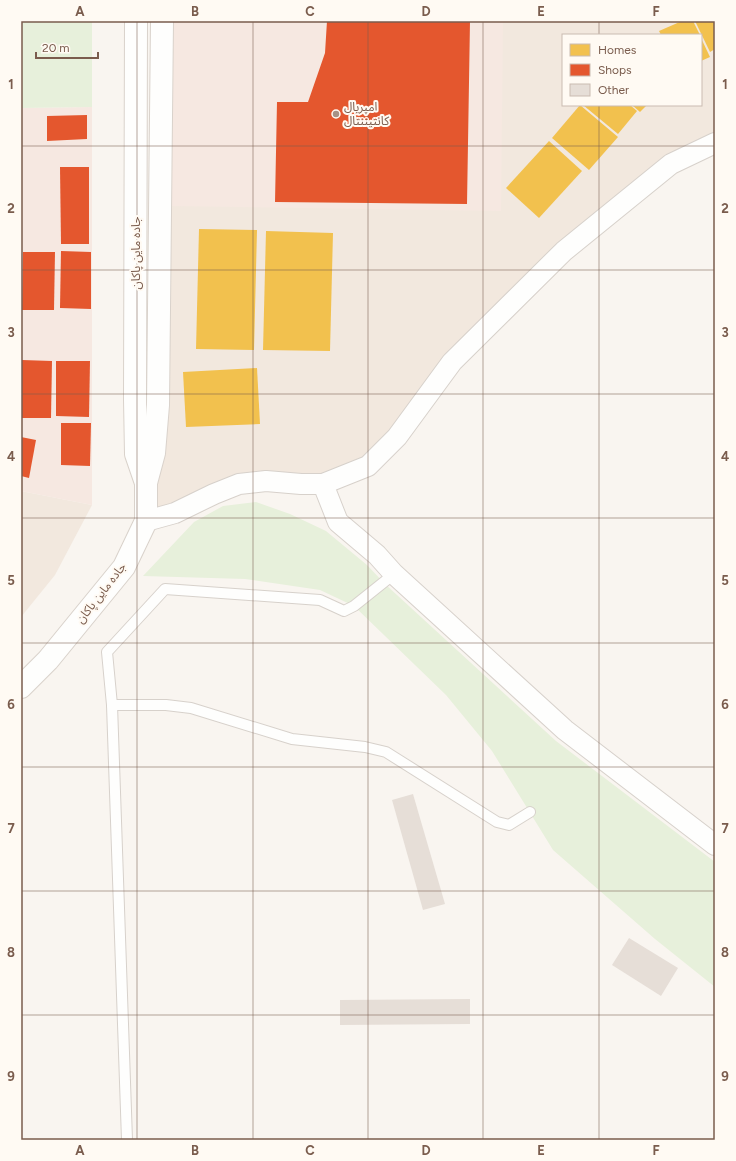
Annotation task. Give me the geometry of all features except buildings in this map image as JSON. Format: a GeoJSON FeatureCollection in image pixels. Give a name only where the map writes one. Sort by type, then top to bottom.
{"type":"FeatureCollection","features":[{"type":"Feature","properties":{"kind":"main road","name":"جاده ماین پاکان"},"geometry":{"type":"LineString","coordinates":[[136,21],[136,454],[146,483]]}},
{"type":"Feature","properties":{"kind":"main road","name":"جاده ماین پاکان"},"geometry":{"type":"LineString","coordinates":[[21,687],[48,660],[124,567],[146,521],[146,483],[154,453],[158,405],[162,21]]}},
{"type":"Feature","properties":{"kind":"street"},"geometry":{"type":"LineString","coordinates":[[146,521],[175,514],[214,494],[239,484],[266,481],[323,484],[368,466],[397,437],[452,362],[564,251],[670,164],[715,143]]}},
{"type":"Feature","properties":{"kind":"street"},"geometry":{"type":"LineString","coordinates":[[323,484],[338,522],[377,555],[394,574],[565,730],[715,845]]}},
{"type":"Feature","properties":{"kind":"lane"},"geometry":{"type":"LineString","coordinates":[[126,1140],[112,705],[107,652],[165,589],[320,600],[344,610],[354,606],[394,574]]}},
{"type":"Feature","properties":{"kind":"lane"},"geometry":{"type":"LineString","coordinates":[[112,705],[166,705],[191,708],[292,739],[364,747],[386,752],[497,822],[509,825],[530,812]]}},
{"type":"Feature","properties":{"kind":"shaded area"},"geometry":{"type":"Polygon","coordinates":[[[162,21],[715,21],[715,143],[564,251],[397,437],[323,484],[266,481],[146,521],[162,21]]]}},
{"type":"Feature","properties":{"kind":"shaded area","name":"امپریال کانتیننتال"},"geometry":{"type":"Polygon","coordinates":[[[171,21],[503,21],[501,211],[169,206],[171,21]]]}},
{"type":"Feature","properties":{"kind":"shaded area"},"geometry":{"type":"Polygon","coordinates":[[[92,107],[92,505],[21,491],[21,108],[92,107]]]}},
{"type":"Feature","properties":{"kind":"shaded area"},"geometry":{"type":"Polygon","coordinates":[[[21,491],[92,505],[55,575],[21,617],[21,491]]]}},
{"type":"Feature","properties":{"kind":"green space"},"geometry":{"type":"Polygon","coordinates":[[[21,21],[92,21],[92,107],[21,108],[21,21]]]}},
{"type":"Feature","properties":{"kind":"green space"},"geometry":{"type":"Polygon","coordinates":[[[256,502],[290,514],[326,531],[367,565],[385,584],[556,741],[715,862],[715,987],[655,939],[553,850],[492,751],[446,695],[354,606],[320,590],[245,579],[143,576],[194,522],[223,506],[256,502]]]}},
{"type":"Feature","properties":{"kind":"place","name":"امپریال کانتیننتال"},"geometry":{"type":"Point","coordinates":[336,114]}}]}
